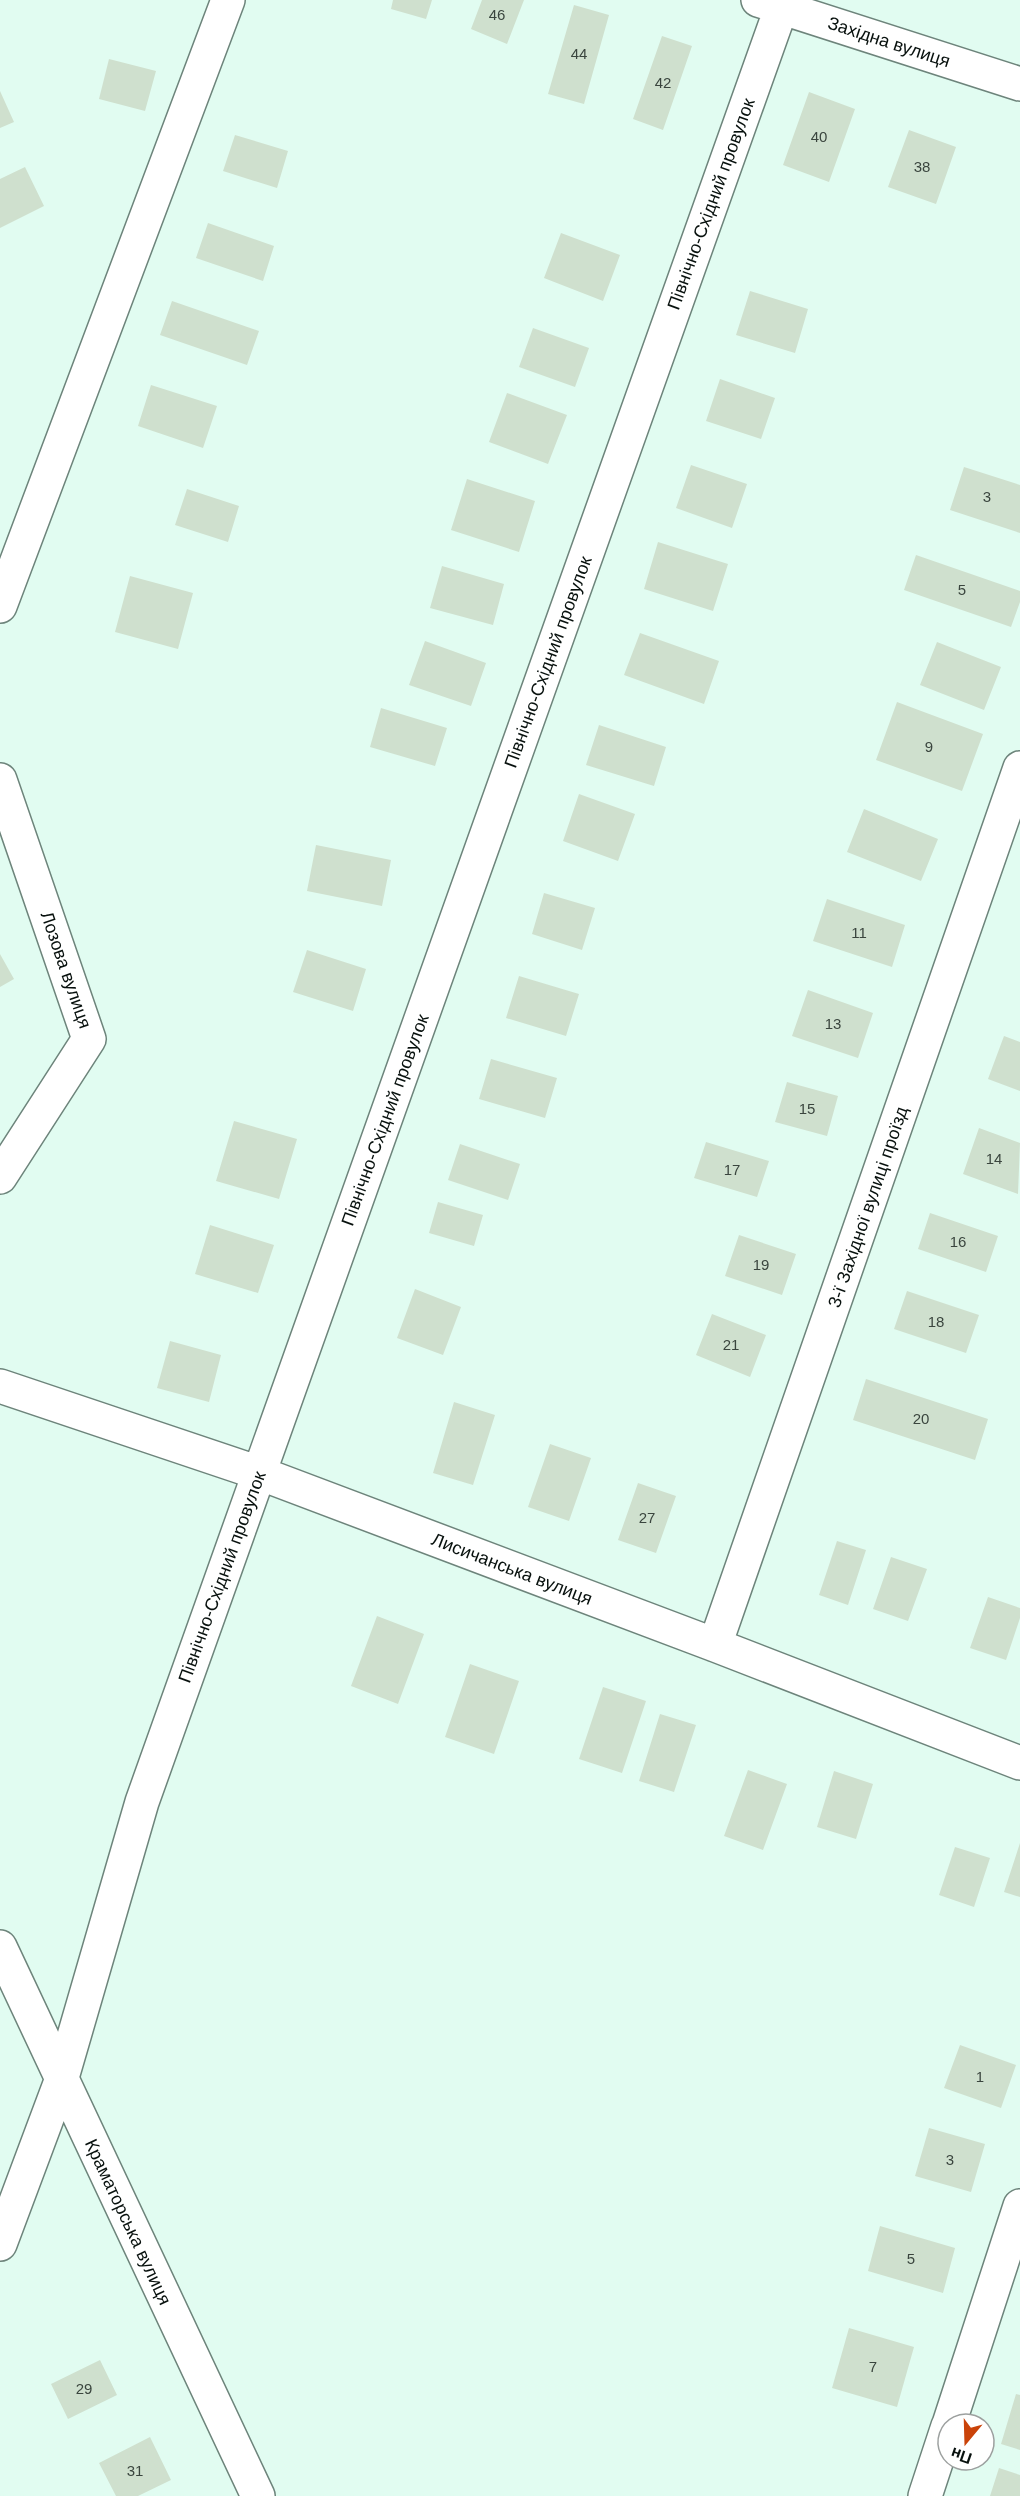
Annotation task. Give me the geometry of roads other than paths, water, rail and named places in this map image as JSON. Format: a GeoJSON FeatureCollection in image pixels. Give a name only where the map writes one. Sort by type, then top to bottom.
{"type":"FeatureCollection","features":[{"type":"Feature","properties":{"kind":"street"},"geometry":{"type":"LineString","coordinates":[[0,606],[228,0]]}},
{"type":"Feature","properties":{"kind":"street","name":"Західна вулиця"},"geometry":{"type":"LineString","coordinates":[[774,3],[1020,84]]}},
{"type":"Feature","properties":{"kind":"street","name":"Північно-Східний провулок"},"geometry":{"type":"LineString","coordinates":[[0,2244],[61,2081],[142,1802],[774,3]]}},
{"type":"Feature","properties":{"kind":"street","name":"3-ї Західної вулиці проїзд"},"geometry":{"type":"LineString","coordinates":[[715,1645],[1020,768]]}},
{"type":"Feature","properties":{"kind":"street","name":"Лозова вулиця"},"geometry":{"type":"LineString","coordinates":[[0,780],[90,1039],[0,1177]]}},
{"type":"Feature","properties":{"kind":"street","name":"Лисичанська вулиця"},"geometry":{"type":"LineString","coordinates":[[0,1386],[259,1473],[1020,1763]]}},
{"type":"Feature","properties":{"kind":"street","name":"Краматорська вулиця"},"geometry":{"type":"LineString","coordinates":[[0,1947],[258,2496]]}},
{"type":"Feature","properties":{"kind":"street"},"geometry":{"type":"LineString","coordinates":[[953,2412],[1013,2248],[1020,2206]]}},
{"type":"Feature","properties":{"kind":"street"},"geometry":{"type":"LineString","coordinates":[[925,2496],[936,2462]]}}]}
